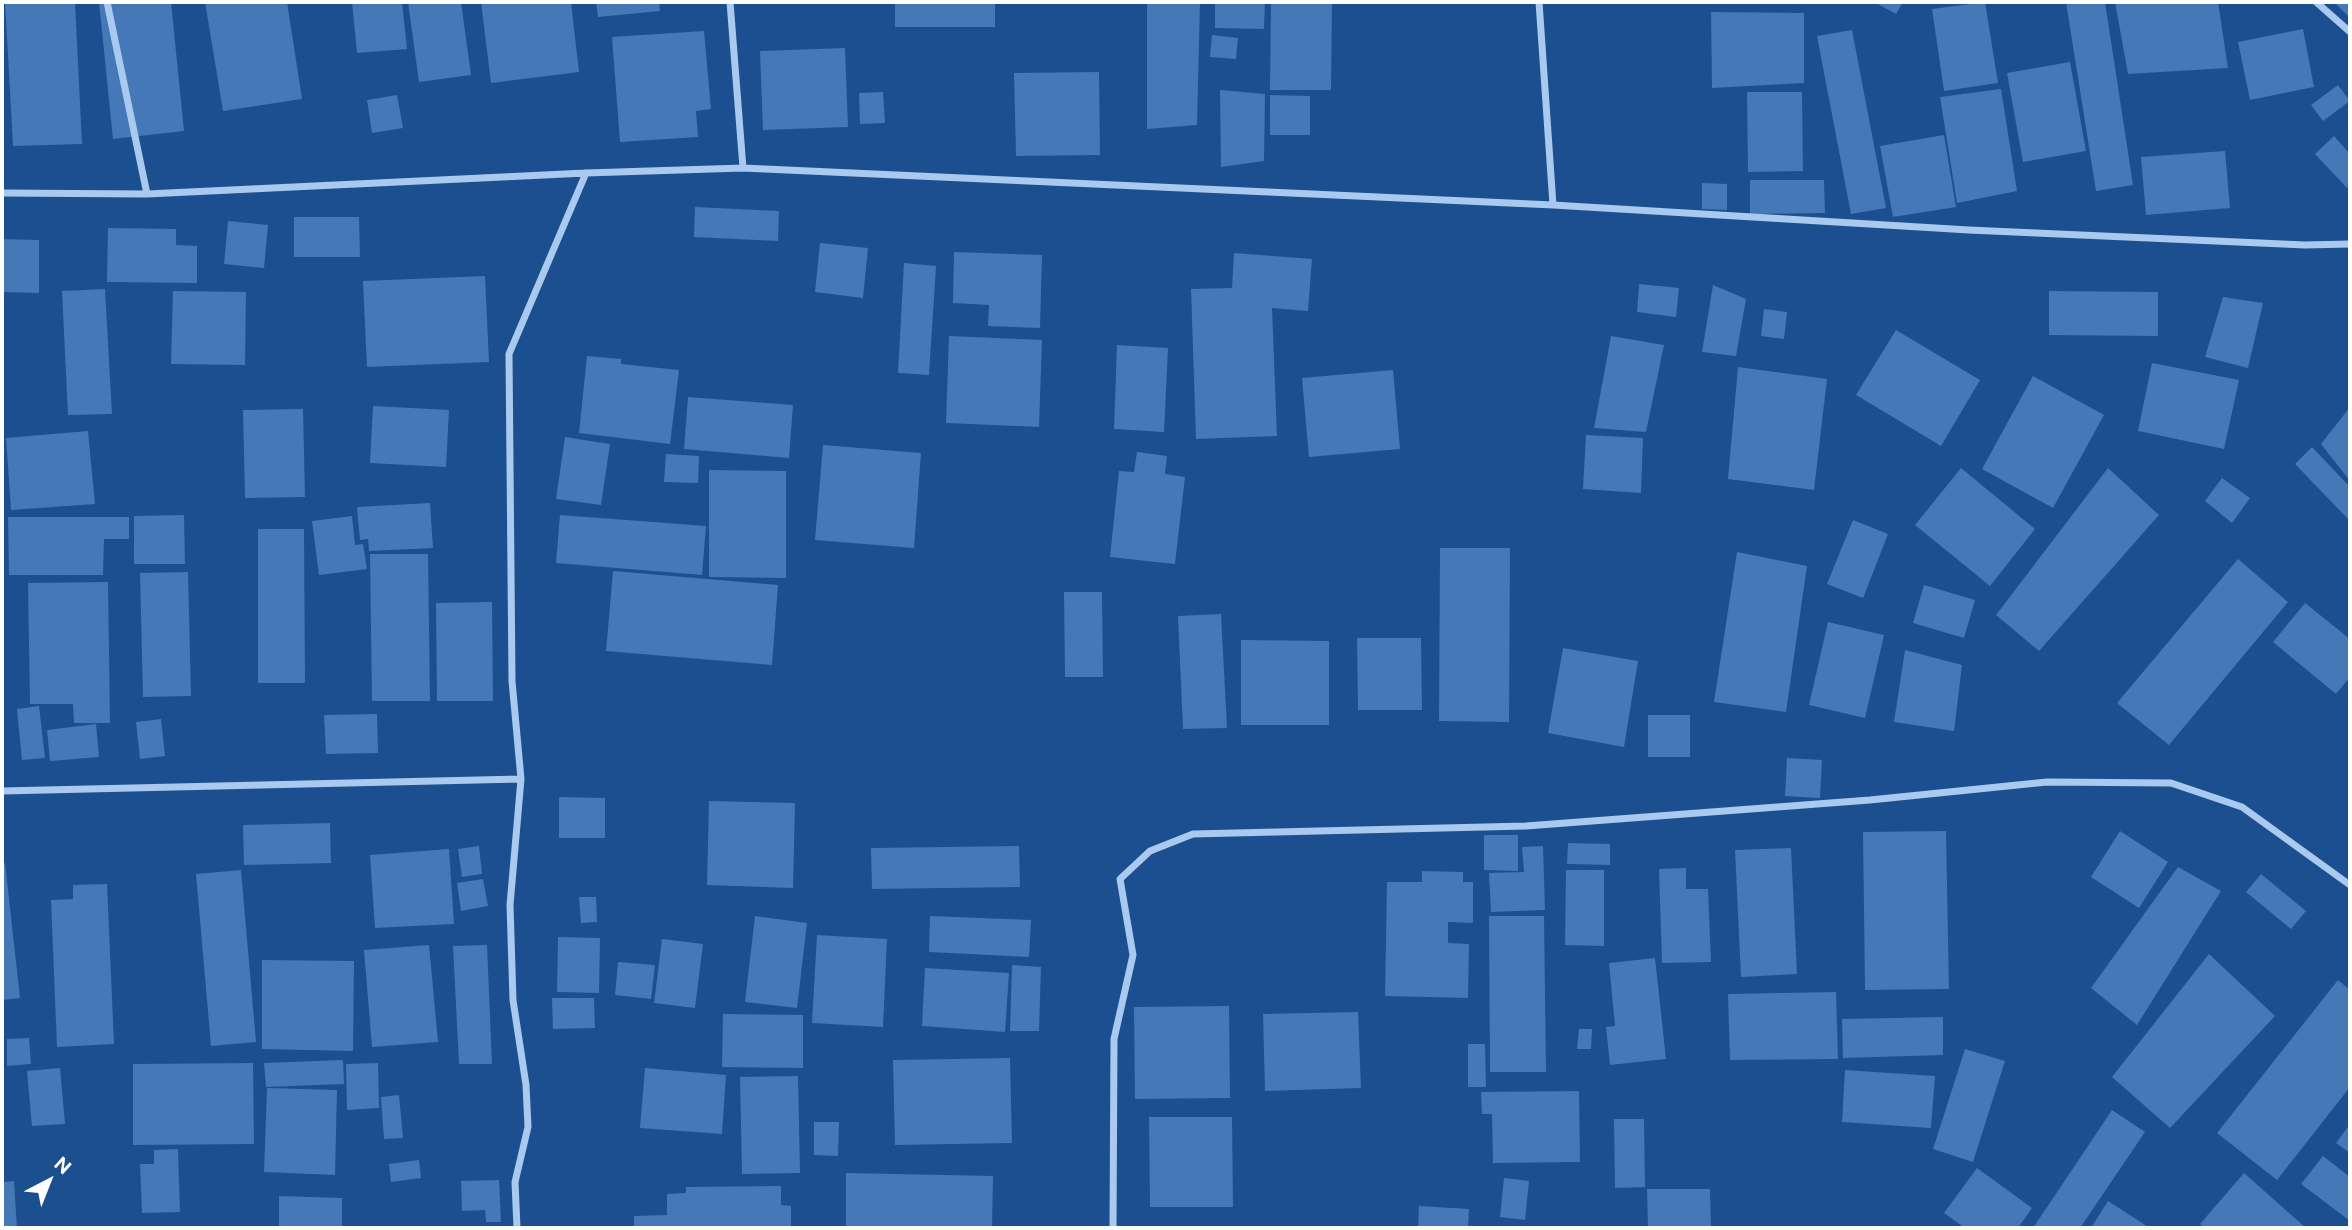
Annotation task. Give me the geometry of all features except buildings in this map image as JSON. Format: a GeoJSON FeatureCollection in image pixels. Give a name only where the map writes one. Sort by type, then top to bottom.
{"type":"FeatureCollection","features":[{"type":"Feature","properties":{"kind":"street"},"geometry":{"type":"LineString","coordinates":[[107,2],[147,194]]}},
{"type":"Feature","properties":{"kind":"street"},"geometry":{"type":"LineString","coordinates":[[730,2],[743,168]]}},
{"type":"Feature","properties":{"kind":"street"},"geometry":{"type":"LineString","coordinates":[[1539,2],[1553,205]]}},
{"type":"Feature","properties":{"kind":"street"},"geometry":{"type":"LineString","coordinates":[[2316,2],[2350,32]]}},
{"type":"Feature","properties":{"kind":"street"},"geometry":{"type":"LineString","coordinates":[[2,193],[147,194],[743,168],[1553,205],[1969,230],[2305,245],[2350,244]]}},
{"type":"Feature","properties":{"kind":"street"},"geometry":{"type":"LineString","coordinates":[[517,1228],[515,1182],[528,1127],[526,1085],[513,1000],[510,905],[521,779],[512,681],[509,354],[586,173]]}},
{"type":"Feature","properties":{"kind":"street"},"geometry":{"type":"LineString","coordinates":[[2,791],[521,779]]}},
{"type":"Feature","properties":{"kind":"street"},"geometry":{"type":"LineString","coordinates":[[1113,1228],[1114,1039],[1133,956],[1121,879],[1150,851],[1193,834],[1526,826],[1870,800],[2047,782],[2171,783],[2242,807],[2350,885]]}}]}
